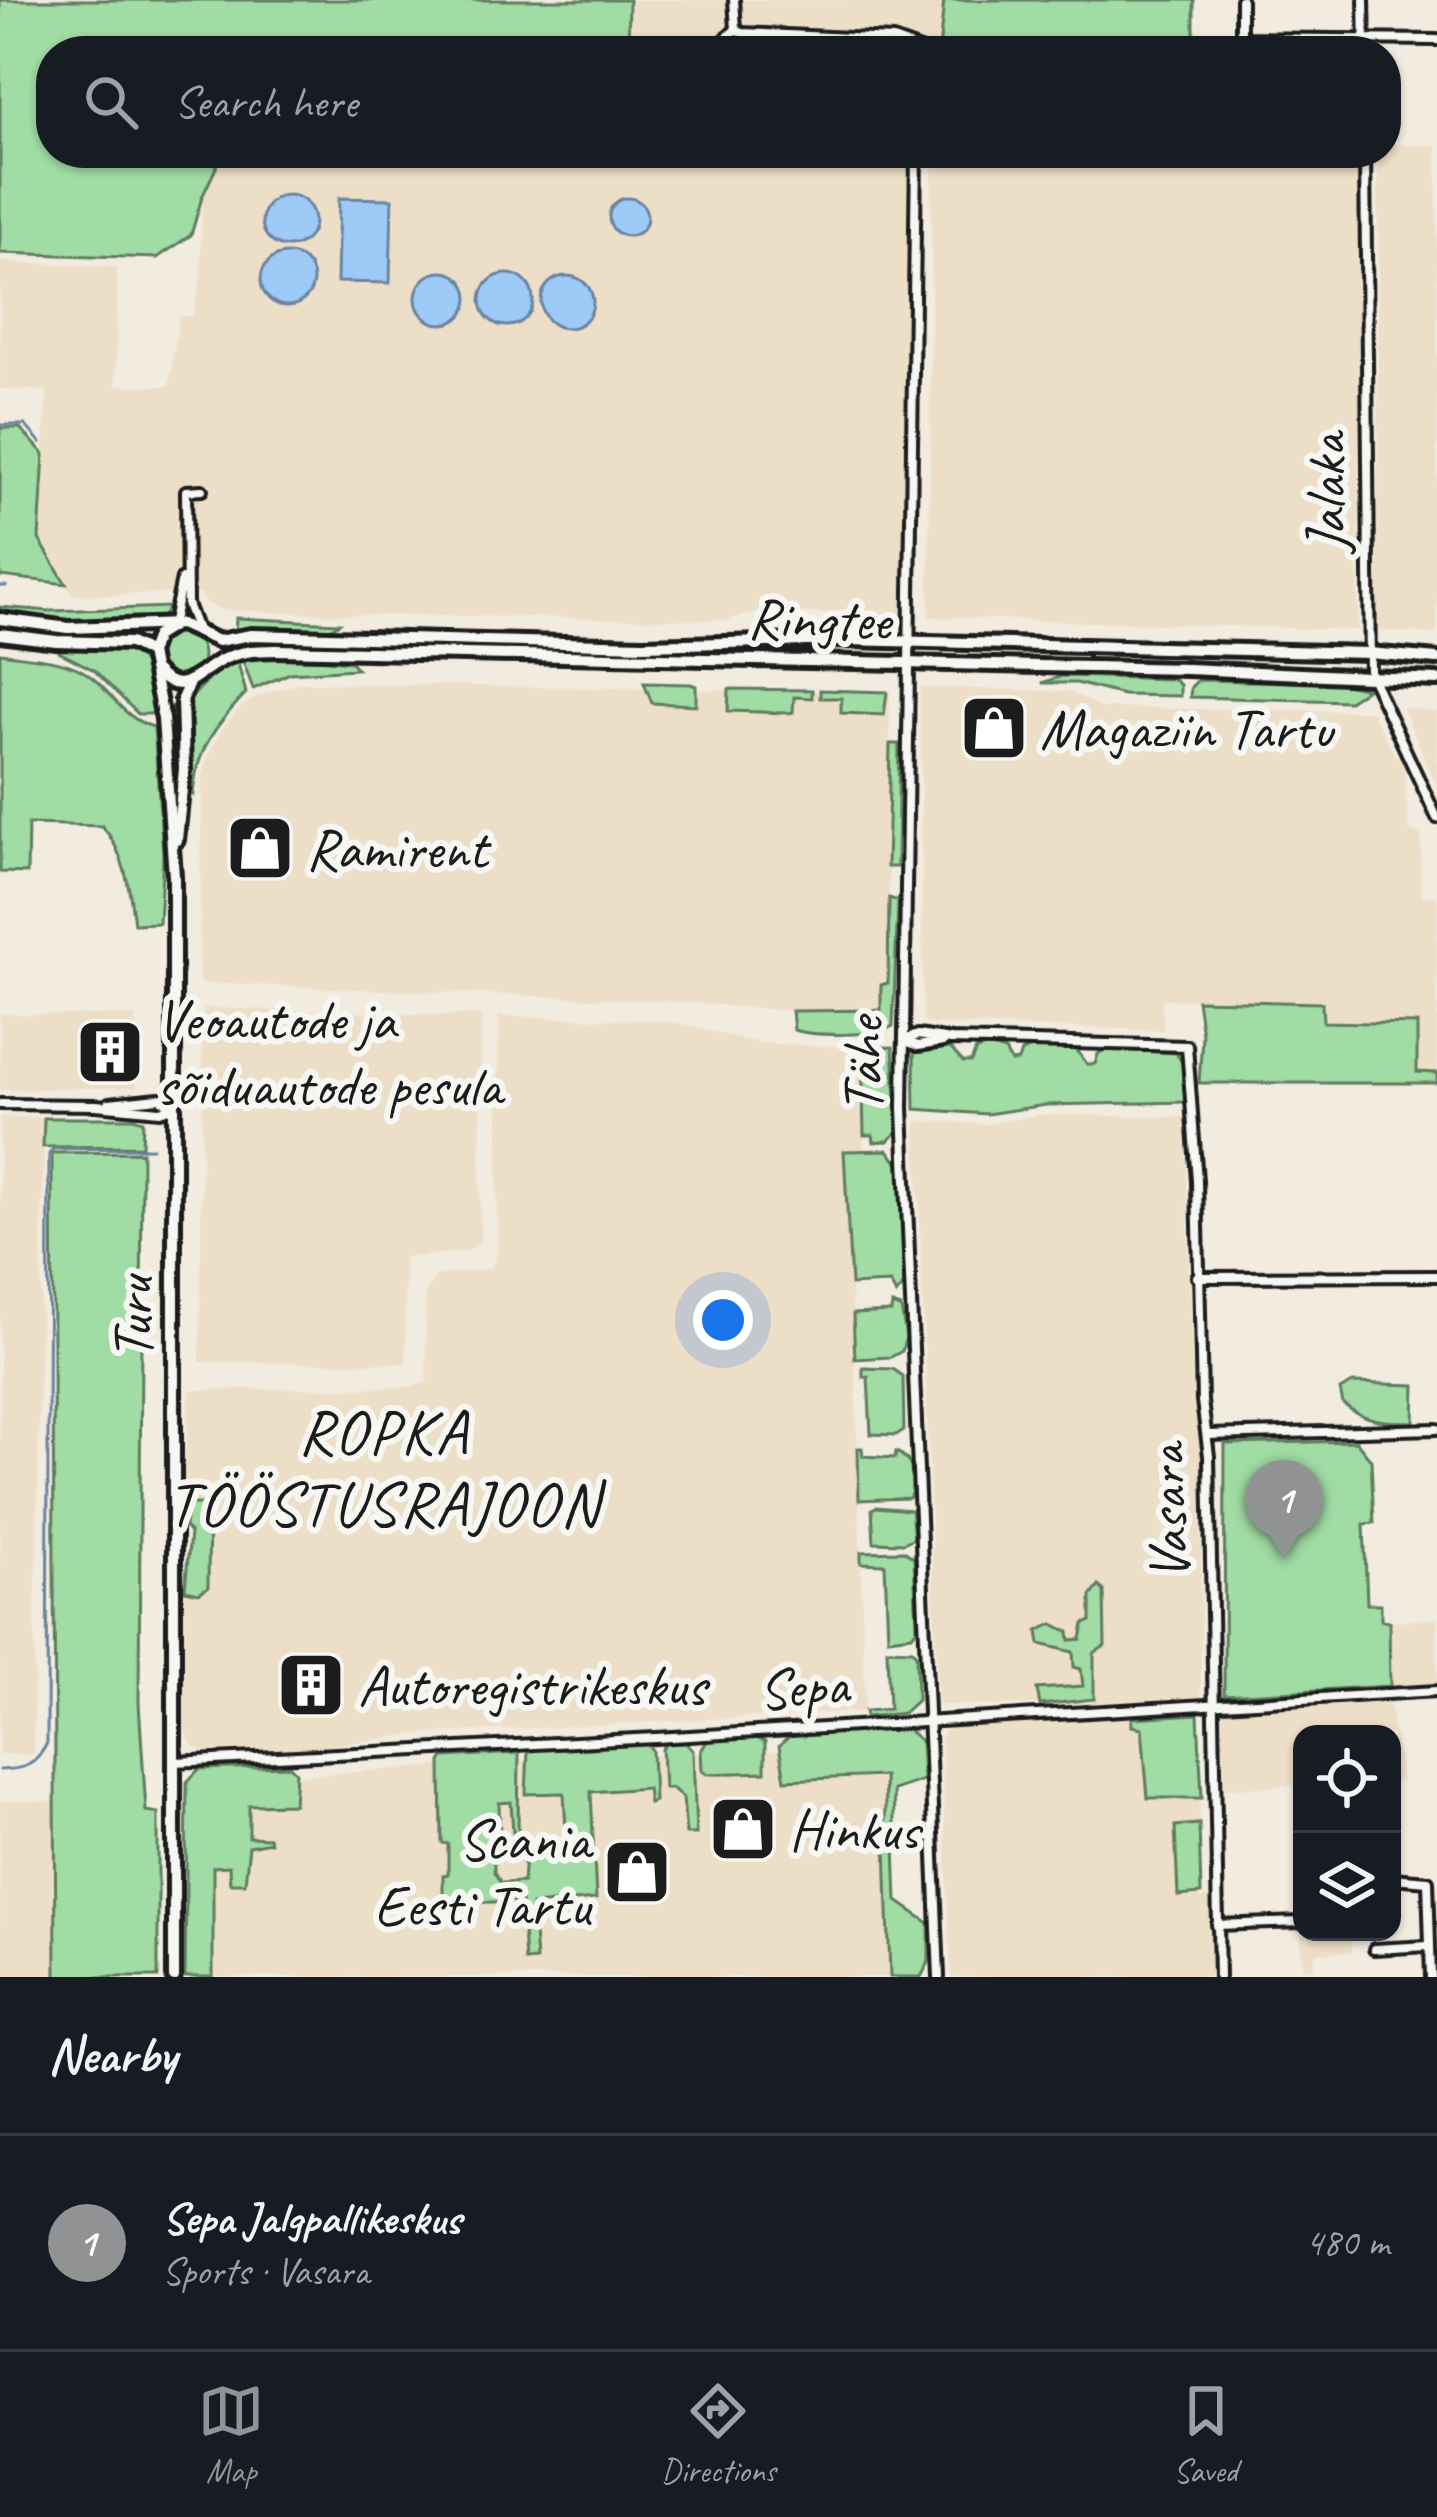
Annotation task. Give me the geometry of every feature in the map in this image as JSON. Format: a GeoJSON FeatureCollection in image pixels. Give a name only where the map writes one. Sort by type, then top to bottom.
{"type":"FeatureCollection","features":[{"type":"Feature","properties":{"kind":"main road"},"geometry":{"type":"LineString","coordinates":[[0,619],[68,628],[172,626],[200,633],[210,654],[204,672],[189,683],[170,683],[155,671],[150,653],[156,636],[172,626]]}},
{"type":"Feature","properties":{"kind":"main road","name":"Ringtee"},"geometry":{"type":"LineString","coordinates":[[200,633],[218,641],[251,635],[643,645],[909,641],[1369,653],[1437,659]]}},
{"type":"Feature","properties":{"kind":"main road"},"geometry":{"type":"LineString","coordinates":[[0,634],[130,643],[150,653]]}},
{"type":"Feature","properties":{"kind":"main road","name":"Ringtee"},"geometry":{"type":"LineString","coordinates":[[204,672],[219,661],[257,650],[909,662],[1370,674],[1437,680]]}},
{"type":"Feature","properties":{"kind":"main road","name":"Turu"},"geometry":{"type":"LineString","coordinates":[[155,671],[174,876],[174,1977]]}},
{"type":"Feature","properties":{"kind":"main road","name":"Turu"},"geometry":{"type":"LineString","coordinates":[[174,876],[184,769],[182,699],[189,683]]}},
{"type":"Feature","properties":{"kind":"street"},"geometry":{"type":"LineString","coordinates":[[728,36],[736,28],[734,0]]}},
{"type":"Feature","properties":{"kind":"street"},"geometry":{"type":"LineString","coordinates":[[1241,0],[1241,36]]}},
{"type":"Feature","properties":{"kind":"street"},"geometry":{"type":"LineString","coordinates":[[1364,0],[1364,36]]}},
{"type":"Feature","properties":{"kind":"street"},"geometry":{"type":"LineString","coordinates":[[736,28],[751,35],[779,36]]}},
{"type":"Feature","properties":{"kind":"street"},"geometry":{"type":"LineString","coordinates":[[1401,40],[1437,40]]}},
{"type":"Feature","properties":{"kind":"street","name":"Tähe"},"geometry":{"type":"LineString","coordinates":[[916,168],[903,1040],[939,1977]]}},
{"type":"Feature","properties":{"kind":"street","name":"Jalaka"},"geometry":{"type":"LineString","coordinates":[[1365,168],[1370,674],[1437,818]]}},
{"type":"Feature","properties":{"kind":"street"},"geometry":{"type":"LineString","coordinates":[[200,633],[187,604],[186,491],[202,490]]}},
{"type":"Feature","properties":{"kind":"street"},"geometry":{"type":"LineString","coordinates":[[172,626],[185,566]]}},
{"type":"Feature","properties":{"kind":"street","name":"Vasara"},"geometry":{"type":"LineString","coordinates":[[903,1040],[918,1035],[951,1040],[1187,1046],[1207,1436],[1219,1977]]}},
{"type":"Feature","properties":{"kind":"street"},"geometry":{"type":"LineString","coordinates":[[0,1104],[96,1105],[160,1112],[174,1106]]}},
{"type":"Feature","properties":{"kind":"street"},"geometry":{"type":"LineString","coordinates":[[1197,1277],[1437,1276]]}},
{"type":"Feature","properties":{"kind":"street"},"geometry":{"type":"LineString","coordinates":[[1207,1436],[1437,1429]]}},
{"type":"Feature","properties":{"kind":"street","name":"Sepa"},"geometry":{"type":"LineString","coordinates":[[175,1762],[1437,1691]]}},
{"type":"Feature","properties":{"kind":"street"},"geometry":{"type":"LineString","coordinates":[[1401,1879],[1428,1881],[1431,1977]]}},
{"type":"Feature","properties":{"kind":"street"},"geometry":{"type":"LineString","coordinates":[[1217,1925],[1293,1922]]}},
{"type":"Feature","properties":{"kind":"street"},"geometry":{"type":"LineString","coordinates":[[1373,1949],[1429,1946]]}},
{"type":"Feature","properties":{"kind":"shaded area"},"geometry":{"type":"Polygon","coordinates":[[[629,0],[944,0],[940,36],[628,36],[629,0]]]}},
{"type":"Feature","properties":{"kind":"shaded area"},"geometry":{"type":"Polygon","coordinates":[[[1401,145],[1437,146],[1437,634],[1378,630],[1378,168],[1401,168],[1401,145]]]}},
{"type":"Feature","properties":{"kind":"shaded area"},"geometry":{"type":"Polygon","coordinates":[[[216,168],[909,168],[902,615],[758,612],[727,620],[334,614],[222,610],[206,603],[201,593],[73,595],[39,539],[47,391],[0,389],[0,262],[117,267],[116,386],[169,386],[179,316],[193,316],[201,278],[202,197],[216,168]]]}},
{"type":"Feature","properties":{"kind":"shaded area"},"geometry":{"type":"Polygon","coordinates":[[[932,168],[1360,168],[1358,630],[929,617],[932,168]]]}},
{"type":"Feature","properties":{"kind":"shaded area"},"geometry":{"type":"Polygon","coordinates":[[[299,683],[890,693],[888,984],[881,1011],[792,1011],[669,1001],[199,983],[206,760],[222,729],[243,705],[299,683]]]}},
{"type":"Feature","properties":{"kind":"shaded area"},"geometry":{"type":"Polygon","coordinates":[[[920,687],[1071,692],[1101,708],[1371,711],[1403,761],[1409,831],[1421,834],[1421,896],[1437,897],[1437,1073],[1417,1073],[1417,1024],[1322,1022],[1321,1003],[1162,999],[1163,1030],[927,1024],[923,1019],[920,687]]]}},
{"type":"Feature","properties":{"kind":"shaded area"},"geometry":{"type":"Polygon","coordinates":[[[1403,708],[1437,712],[1437,787],[1403,708]]]}},
{"type":"Feature","properties":{"kind":"shaded area"},"geometry":{"type":"Polygon","coordinates":[[[203,1008],[481,1016],[480,1241],[466,1252],[404,1257],[406,1363],[200,1362],[203,1008]]]}},
{"type":"Feature","properties":{"kind":"shaded area"},"geometry":{"type":"Polygon","coordinates":[[[0,1014],[136,1016],[136,1087],[0,1090],[0,1014]]]}},
{"type":"Feature","properties":{"kind":"shaded area"},"geometry":{"type":"Polygon","coordinates":[[[499,1016],[668,1021],[759,1043],[862,1048],[864,1151],[844,1152],[865,1711],[415,1734],[296,1750],[202,1751],[192,1745],[185,1731],[185,1580],[190,1533],[185,1527],[184,1477],[190,1390],[427,1383],[425,1294],[435,1276],[491,1268],[497,1254],[499,1016]]]}},
{"type":"Feature","properties":{"kind":"shaded area"},"geometry":{"type":"Polygon","coordinates":[[[1038,1115],[1185,1117],[1193,1396],[1201,1446],[1201,1697],[938,1705],[916,1121],[989,1124],[1038,1115]]]}},
{"type":"Feature","properties":{"kind":"shaded area"},"geometry":{"type":"Polygon","coordinates":[[[0,1117],[44,1118],[33,1755],[0,1754],[0,1117]]]}},
{"type":"Feature","properties":{"kind":"shaded area"},"geometry":{"type":"Polygon","coordinates":[[[1437,1619],[1437,1683],[1390,1686],[1389,1621],[1437,1619]]]}},
{"type":"Feature","properties":{"kind":"shaded area"},"geometry":{"type":"Polygon","coordinates":[[[1389,1700],[1393,1725],[1293,1725],[1293,1785],[1225,1788],[1222,1711],[1389,1700]]]}},
{"type":"Feature","properties":{"kind":"shaded area"},"geometry":{"type":"Polygon","coordinates":[[[1198,1714],[1201,1898],[1216,1898],[1219,1977],[951,1977],[941,1737],[947,1727],[1198,1714]]]}},
{"type":"Feature","properties":{"kind":"shaded area"},"geometry":{"type":"Polygon","coordinates":[[[779,1751],[785,1780],[884,1775],[890,1977],[213,1977],[213,1866],[249,1865],[249,1804],[296,1801],[296,1776],[526,1760],[779,1751]]]}},
{"type":"Feature","properties":{"kind":"shaded area"},"geometry":{"type":"Polygon","coordinates":[[[0,1801],[55,1802],[56,1977],[0,1977],[0,1801]]]}},
{"type":"Feature","properties":{"kind":"shaded area"},"geometry":{"type":"Polygon","coordinates":[[[1301,1941],[1351,1941],[1352,1952],[1315,1953],[1314,1968],[1302,1969],[1301,1941]]]}},
{"type":"Feature","properties":{"kind":"green space"},"geometry":{"type":"Polygon","coordinates":[[[0,0],[629,0],[628,36],[36,36],[36,168],[216,168],[191,235],[157,258],[0,253],[0,0]]]}},
{"type":"Feature","properties":{"kind":"green space"},"geometry":{"type":"Polygon","coordinates":[[[944,0],[1194,0],[1194,36],[940,36],[944,0]]]}},
{"type":"Feature","properties":{"kind":"green space"},"geometry":{"type":"Polygon","coordinates":[[[0,428],[20,428],[44,454],[39,539],[66,584],[0,576],[0,428]]]}},
{"type":"Feature","properties":{"kind":"green space"},"geometry":{"type":"Polygon","coordinates":[[[0,607],[50,611],[170,607],[161,618],[94,622],[0,613],[0,607]]]}},
{"type":"Feature","properties":{"kind":"green space"},"geometry":{"type":"Polygon","coordinates":[[[236,618],[339,623],[329,630],[235,633],[236,618]]]}},
{"type":"Feature","properties":{"kind":"green space"},"geometry":{"type":"Polygon","coordinates":[[[181,633],[197,639],[203,655],[197,671],[181,677],[165,671],[159,655],[165,639],[181,633]]]}},
{"type":"Feature","properties":{"kind":"green space"},"geometry":{"type":"Polygon","coordinates":[[[58,646],[134,650],[148,671],[157,706],[151,714],[138,714],[94,670],[59,652],[58,646]]]}},
{"type":"Feature","properties":{"kind":"green space"},"geometry":{"type":"Polygon","coordinates":[[[0,653],[77,668],[132,717],[154,727],[163,854],[159,923],[134,924],[121,860],[102,826],[28,824],[27,873],[0,872],[0,653]]]}},
{"type":"Feature","properties":{"kind":"green space"},"geometry":{"type":"Polygon","coordinates":[[[272,655],[351,662],[357,669],[290,673],[253,689],[242,658],[272,655]]]}},
{"type":"Feature","properties":{"kind":"green space"},"geometry":{"type":"Polygon","coordinates":[[[237,660],[246,693],[210,738],[198,764],[193,794],[189,788],[190,699],[216,671],[237,660]]]}},
{"type":"Feature","properties":{"kind":"green space"},"geometry":{"type":"Polygon","coordinates":[[[1062,676],[1173,679],[1180,685],[1180,696],[1123,695],[1076,683],[1042,683],[1062,676]]]}},
{"type":"Feature","properties":{"kind":"green space"},"geometry":{"type":"Polygon","coordinates":[[[1198,680],[1342,683],[1367,689],[1349,701],[1190,697],[1198,680]]]}},
{"type":"Feature","properties":{"kind":"green space"},"geometry":{"type":"Polygon","coordinates":[[[644,683],[696,686],[696,705],[652,703],[644,683]]]}},
{"type":"Feature","properties":{"kind":"green space"},"geometry":{"type":"Polygon","coordinates":[[[729,689],[812,690],[812,698],[794,697],[789,713],[728,711],[729,689]]]}},
{"type":"Feature","properties":{"kind":"green space"},"geometry":{"type":"Polygon","coordinates":[[[820,690],[887,692],[884,715],[841,713],[841,698],[820,698],[820,690]]]}},
{"type":"Feature","properties":{"kind":"green space"},"geometry":{"type":"Polygon","coordinates":[[[890,744],[899,744],[897,867],[887,867],[890,744]]]}},
{"type":"Feature","properties":{"kind":"green space"},"geometry":{"type":"Polygon","coordinates":[[[889,898],[898,901],[893,1026],[845,1034],[794,1030],[792,1011],[881,1010],[881,985],[888,983],[889,898]]]}},
{"type":"Feature","properties":{"kind":"green space"},"geometry":{"type":"Polygon","coordinates":[[[1197,1000],[1322,1003],[1323,1022],[1417,1024],[1417,1072],[1437,1073],[1437,1083],[1199,1083],[1202,1035],[1197,1000]]]}},
{"type":"Feature","properties":{"kind":"green space"},"geometry":{"type":"Polygon","coordinates":[[[988,1046],[1005,1051],[1011,1062],[1032,1048],[1076,1049],[1087,1064],[1095,1064],[1098,1054],[1107,1049],[1176,1053],[1185,1067],[1187,1102],[1046,1105],[987,1114],[915,1109],[914,1051],[950,1048],[963,1062],[971,1062],[976,1050],[988,1046]]]}},
{"type":"Feature","properties":{"kind":"green space"},"geometry":{"type":"Polygon","coordinates":[[[893,1047],[898,1131],[888,1141],[874,1142],[873,1135],[864,1135],[862,1048],[893,1047]]]}},
{"type":"Feature","properties":{"kind":"green space"},"geometry":{"type":"Polygon","coordinates":[[[44,1118],[133,1118],[143,1121],[142,1146],[43,1147],[44,1118]]]}},
{"type":"Feature","properties":{"kind":"green space"},"geometry":{"type":"Polygon","coordinates":[[[888,1150],[900,1166],[904,1285],[896,1295],[890,1283],[851,1285],[844,1151],[888,1150]]]}},
{"type":"Feature","properties":{"kind":"green space"},"geometry":{"type":"Polygon","coordinates":[[[142,1152],[139,1703],[146,1811],[158,1813],[158,1977],[56,1977],[52,1153],[142,1152]]]}},
{"type":"Feature","properties":{"kind":"green space"},"geometry":{"type":"Polygon","coordinates":[[[892,1305],[901,1308],[906,1337],[902,1351],[891,1357],[855,1359],[853,1314],[891,1312],[892,1305]]]}},
{"type":"Feature","properties":{"kind":"green space"},"geometry":{"type":"Polygon","coordinates":[[[863,1368],[893,1369],[903,1376],[904,1430],[896,1435],[871,1434],[868,1377],[863,1377],[863,1368]]]}},
{"type":"Feature","properties":{"kind":"green space"},"geometry":{"type":"Polygon","coordinates":[[[1353,1383],[1415,1385],[1414,1422],[1377,1420],[1352,1410],[1343,1404],[1340,1390],[1353,1383]]]}},
{"type":"Feature","properties":{"kind":"green space"},"geometry":{"type":"Polygon","coordinates":[[[1356,1441],[1371,1460],[1374,1523],[1364,1524],[1367,1604],[1381,1604],[1381,1620],[1389,1621],[1390,1686],[1224,1695],[1225,1444],[1356,1441]]]}},
{"type":"Feature","properties":{"kind":"green space"},"geometry":{"type":"Polygon","coordinates":[[[858,1448],[863,1456],[895,1458],[896,1452],[907,1460],[913,1478],[909,1498],[859,1500],[858,1448]]]}},
{"type":"Feature","properties":{"kind":"green space"},"geometry":{"type":"Polygon","coordinates":[[[187,1504],[209,1508],[208,1587],[199,1593],[185,1590],[190,1533],[185,1527],[187,1504]]]}},
{"type":"Feature","properties":{"kind":"green space"},"geometry":{"type":"Polygon","coordinates":[[[872,1509],[911,1510],[914,1538],[903,1543],[874,1542],[872,1509]]]}},
{"type":"Feature","properties":{"kind":"green space"},"geometry":{"type":"Polygon","coordinates":[[[904,1551],[914,1558],[917,1628],[912,1635],[888,1638],[885,1564],[861,1563],[861,1552],[904,1551]]]}},
{"type":"Feature","properties":{"kind":"green space"},"geometry":{"type":"Polygon","coordinates":[[[1099,1586],[1104,1591],[1105,1646],[1094,1653],[1094,1699],[1040,1705],[1037,1689],[1083,1686],[1073,1652],[1040,1644],[1038,1631],[1053,1624],[1069,1632],[1070,1640],[1081,1639],[1084,1624],[1091,1621],[1091,1596],[1099,1586]]]}},
{"type":"Feature","properties":{"kind":"green space"},"geometry":{"type":"Polygon","coordinates":[[[887,1649],[916,1654],[917,1700],[903,1713],[866,1717],[865,1711],[889,1709],[887,1649]]]}},
{"type":"Feature","properties":{"kind":"green space"},"geometry":{"type":"Polygon","coordinates":[[[1198,1714],[1202,1798],[1148,1798],[1142,1728],[1132,1726],[1132,1718],[1198,1714]]]}},
{"type":"Feature","properties":{"kind":"green space"},"geometry":{"type":"Polygon","coordinates":[[[907,1729],[921,1741],[923,1780],[893,1790],[897,1901],[929,1923],[929,1962],[921,1977],[890,1977],[884,1776],[785,1780],[779,1746],[790,1736],[907,1729]]]}},
{"type":"Feature","properties":{"kind":"green space"},"geometry":{"type":"Polygon","coordinates":[[[756,1738],[765,1742],[765,1772],[702,1771],[701,1751],[707,1741],[756,1738]]]}},
{"type":"Feature","properties":{"kind":"green space"},"geometry":{"type":"Polygon","coordinates":[[[667,1743],[686,1743],[693,1751],[696,1834],[686,1834],[683,1798],[672,1788],[664,1788],[662,1749],[667,1743]]]}},
{"type":"Feature","properties":{"kind":"green space"},"geometry":{"type":"Polygon","coordinates":[[[647,1744],[652,1750],[654,1801],[649,1803],[647,1788],[591,1792],[596,1899],[532,1905],[536,1960],[525,1961],[521,1901],[443,1899],[443,1875],[448,1874],[448,1844],[442,1843],[444,1757],[519,1753],[518,1833],[513,1833],[511,1802],[499,1803],[500,1834],[493,1835],[493,1848],[500,1855],[494,1860],[494,1872],[501,1883],[523,1882],[525,1854],[567,1851],[564,1793],[526,1794],[528,1750],[647,1744]]]}},
{"type":"Feature","properties":{"kind":"green space"},"geometry":{"type":"Polygon","coordinates":[[[290,1766],[296,1772],[294,1804],[249,1805],[249,1837],[269,1838],[270,1842],[249,1846],[245,1883],[230,1883],[229,1866],[213,1867],[213,1977],[185,1977],[187,1782],[199,1769],[290,1766]]]}},
{"type":"Feature","properties":{"kind":"green space"},"geometry":{"type":"Polygon","coordinates":[[[1199,1824],[1201,1894],[1178,1896],[1175,1826],[1199,1824]]]}},
{"type":"Feature","properties":{"kind":"water"},"geometry":{"type":"Polygon","coordinates":[[[288,195],[307,202],[314,221],[307,240],[288,247],[269,240],[262,221],[269,202],[288,195]]]}},
{"type":"Feature","properties":{"kind":"water"},"geometry":{"type":"Polygon","coordinates":[[[339,198],[392,199],[390,283],[337,282],[339,198]]]}},
{"type":"Feature","properties":{"kind":"water"},"geometry":{"type":"Polygon","coordinates":[[[628,198],[642,203],[647,217],[642,231],[628,236],[614,231],[609,217],[614,203],[628,198]]]}},
{"type":"Feature","properties":{"kind":"water"},"geometry":{"type":"Polygon","coordinates":[[[287,254],[306,261],[313,280],[306,299],[287,306],[268,299],[261,280],[268,261],[287,254]]]}},
{"type":"Feature","properties":{"kind":"water"},"geometry":{"type":"Polygon","coordinates":[[[442,272],[461,279],[468,298],[461,317],[442,324],[423,317],[416,298],[423,279],[442,272]]]}},
{"type":"Feature","properties":{"kind":"water"},"geometry":{"type":"Polygon","coordinates":[[[507,274],[526,281],[533,300],[526,319],[507,326],[488,319],[481,300],[488,281],[507,274]]]}},
{"type":"Feature","properties":{"kind":"water"},"geometry":{"type":"Polygon","coordinates":[[[567,276],[585,284],[593,302],[585,320],[567,328],[549,320],[541,302],[549,284],[567,276]]]}},
{"type":"Feature","properties":{"kind":"waterway"},"geometry":{"type":"LineString","coordinates":[[0,425],[25,425],[41,443]]}},
{"type":"Feature","properties":{"kind":"waterway"},"geometry":{"type":"LineString","coordinates":[[0,586],[6,586]]}},
{"type":"Feature","properties":{"kind":"waterway"},"geometry":{"type":"LineString","coordinates":[[0,1770],[28,1765],[47,1743],[49,1154],[53,1149],[152,1148]]}},
{"type":"Feature","properties":{"kind":"place","name":"Magaziin Tartu"},"geometry":{"type":"Point","coordinates":[994,728]}},
{"type":"Feature","properties":{"kind":"place","name":"Ramirent"},"geometry":{"type":"Point","coordinates":[260,848]}},
{"type":"Feature","properties":{"kind":"place","name":"Veoautode ja sõiduautode pesula"},"geometry":{"type":"Point","coordinates":[110,1052]}},
{"type":"Feature","properties":{"kind":"place","name":"Sepa Jalgpallikeskus"},"geometry":{"type":"Point","coordinates":[1284,1559]}},
{"type":"Feature","properties":{"kind":"place","name":"Autoregistrikeskus"},"geometry":{"type":"Point","coordinates":[311,1685]}},
{"type":"Feature","properties":{"kind":"place","name":"Hinkus"},"geometry":{"type":"Point","coordinates":[743,1829]}},
{"type":"Feature","properties":{"kind":"place","name":"Scania Eesti Tartu"},"geometry":{"type":"Point","coordinates":[637,1872]}},
{"type":"Feature","properties":{"kind":"district","name":"ROPKA TÖÖSTUSRAJOON"},"geometry":{"type":"Point","coordinates":[384,1467]}}]}
